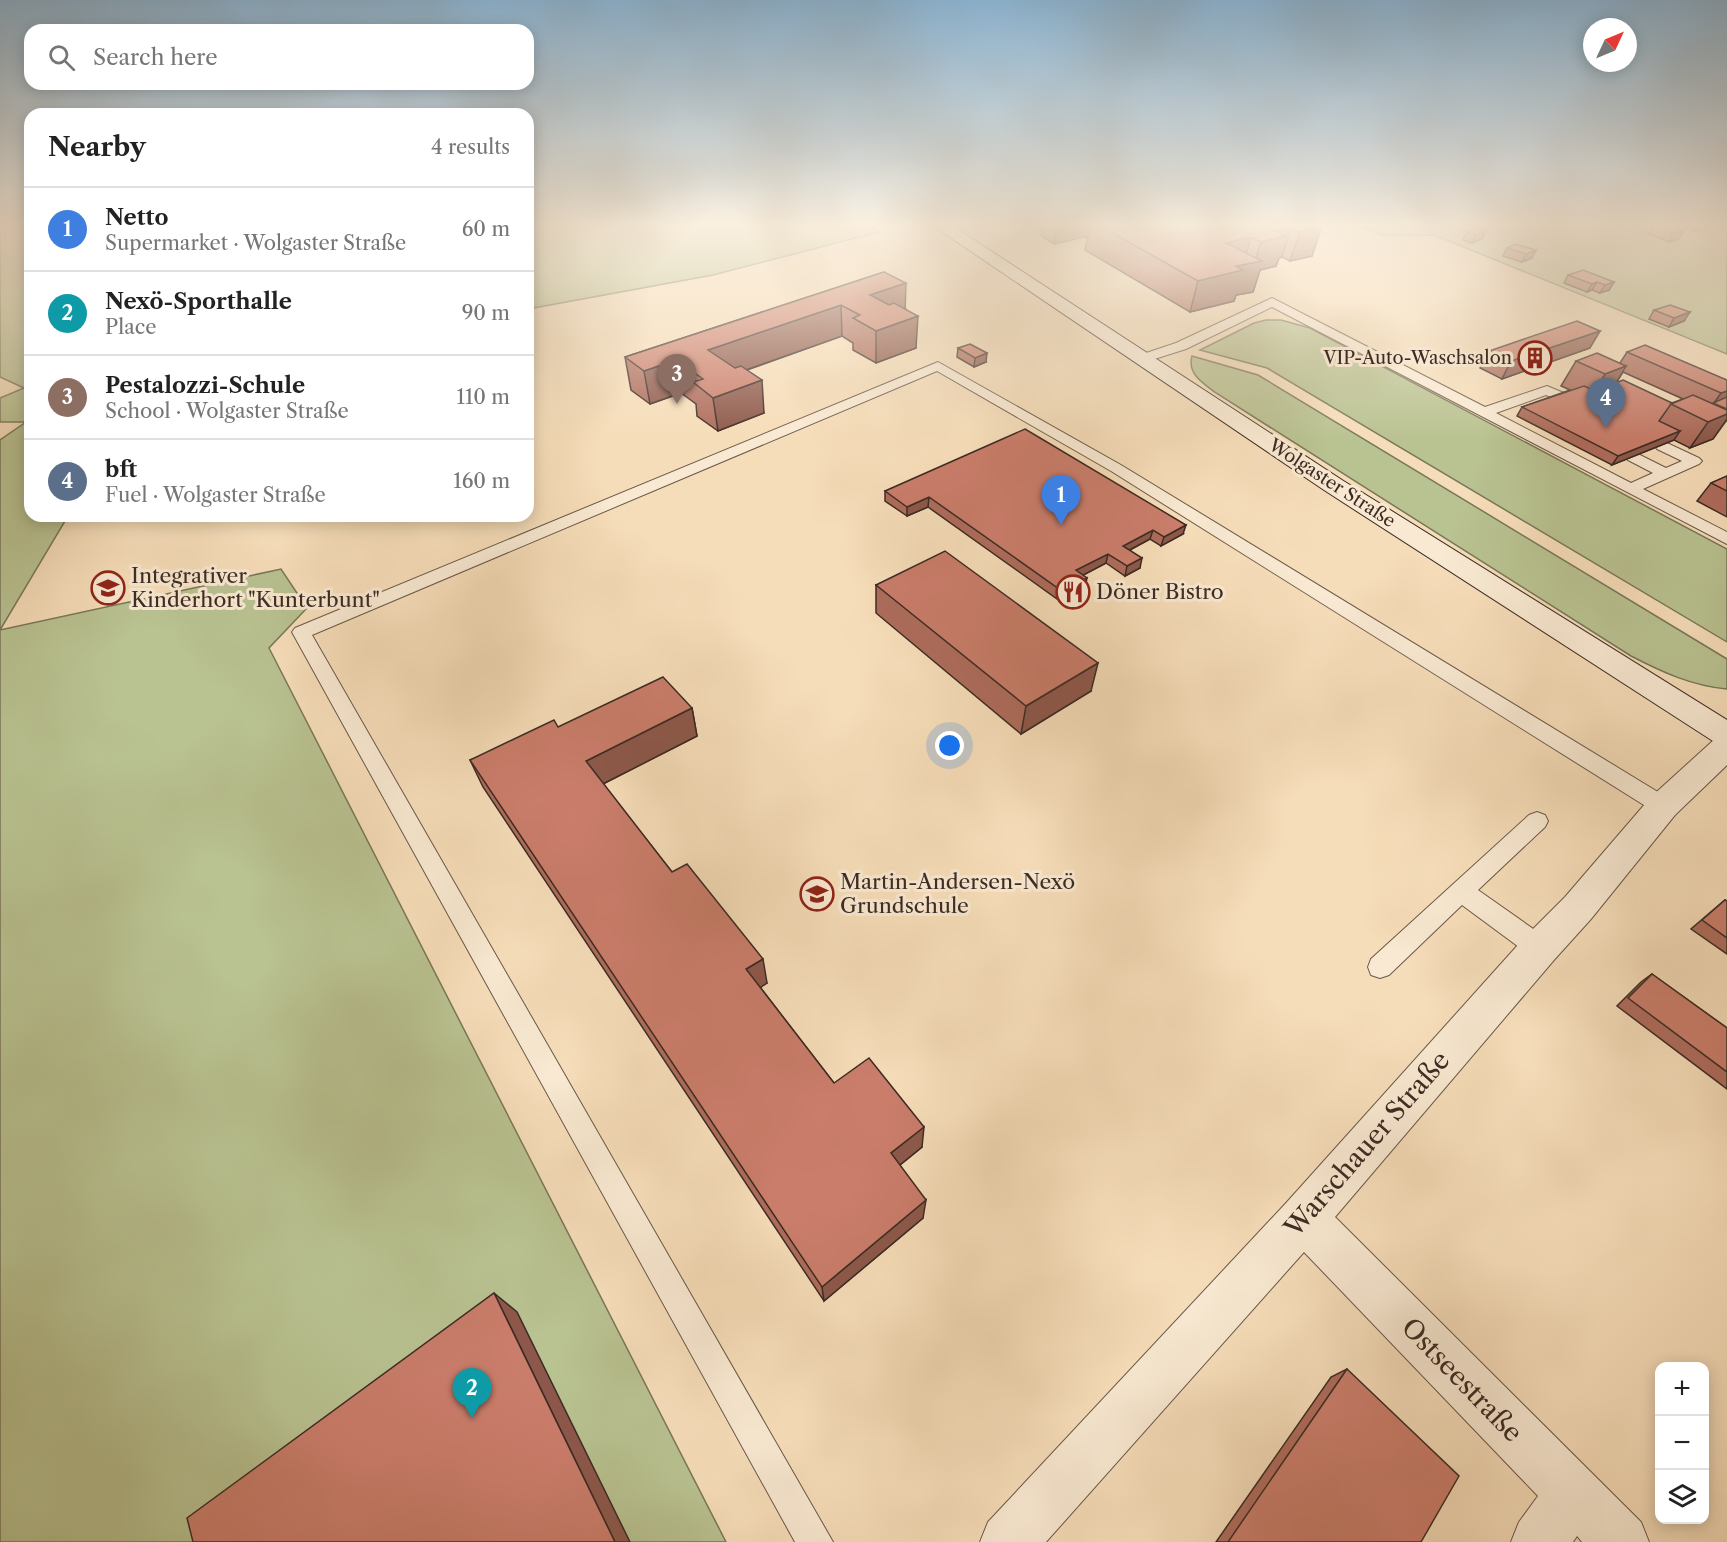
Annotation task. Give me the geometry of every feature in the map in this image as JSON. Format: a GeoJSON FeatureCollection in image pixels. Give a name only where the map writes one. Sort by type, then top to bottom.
{"type":"FeatureCollection","features":[{"type":"Feature","properties":{"kind":"main road","name":"Wolgaster Straße"},"geometry":{"type":"LineString","coordinates":[[1050,297],[1333,485],[1727,735]]}},
{"type":"Feature","properties":{"kind":"main road","name":"Warschauer Straße"},"geometry":{"type":"LineString","coordinates":[[1008,1542],[1303,1218],[1540,948],[1578,908],[1663,806],[1727,747]]}},
{"type":"Feature","properties":{"kind":"main road","name":"Ostseestraße"},"geometry":{"type":"LineString","coordinates":[[1303,1218],[1621,1542]]}},
{"type":"Feature","properties":{"kind":"main road"},"geometry":{"type":"LineString","coordinates":[[1539,1542],[1573,1495]]}},
{"type":"Feature","properties":{"kind":"lane"},"geometry":{"type":"LineString","coordinates":[[1144,358],[1181,346],[1272,302],[1305,314],[1485,412],[1727,538]]}},
{"type":"Feature","properties":{"kind":"lane"},"geometry":{"type":"LineString","coordinates":[[815,1542],[301,632],[938,366],[1116,468],[1663,806]]}},
{"type":"Feature","properties":{"kind":"lane"},"geometry":{"type":"LineString","coordinates":[[1485,412],[1547,390],[1566,399]]}},
{"type":"Feature","properties":{"kind":"lane"},"geometry":{"type":"LineString","coordinates":[[1518,400],[1537,409]]}},
{"type":"Feature","properties":{"kind":"lane"},"geometry":{"type":"LineString","coordinates":[[1631,489],[1694,461],[1662,446]]}},
{"type":"Feature","properties":{"kind":"lane"},"geometry":{"type":"LineString","coordinates":[[1633,457],[1666,474]]}},
{"type":"Feature","properties":{"kind":"lane"},"geometry":{"type":"LineString","coordinates":[[1380,967],[1537,820]]}},
{"type":"Feature","properties":{"kind":"lane"},"geometry":{"type":"LineString","coordinates":[[1461,891],[1540,948]]}},
{"type":"Feature","properties":{"kind":"green space"},"geometry":{"type":"Polygon","coordinates":[[[0,297],[24,297],[24,388],[0,377],[0,297]]]}},
{"type":"Feature","properties":{"kind":"green space"},"geometry":{"type":"Polygon","coordinates":[[[534,297],[594,297],[534,308],[534,297]]]}},
{"type":"Feature","properties":{"kind":"green space"},"geometry":{"type":"Polygon","coordinates":[[[1587,297],[1727,297],[1727,354],[1587,297]]]}},
{"type":"Feature","properties":{"kind":"green space"},"geometry":{"type":"Polygon","coordinates":[[[1281,320],[1310,328],[1727,549],[1727,642],[1267,368],[1200,350],[1254,323],[1281,320]]]}},
{"type":"Feature","properties":{"kind":"green space"},"geometry":{"type":"Polygon","coordinates":[[[1192,356],[1258,375],[1727,659],[1727,689],[1702,685],[1678,677],[1631,656],[1216,393],[1201,382],[1194,373],[1192,356]]]}},
{"type":"Feature","properties":{"kind":"green space"},"geometry":{"type":"Polygon","coordinates":[[[24,388],[24,422],[0,422],[0,398],[24,388]]]}},
{"type":"Feature","properties":{"kind":"green space"},"geometry":{"type":"Polygon","coordinates":[[[24,423],[24,522],[64,522],[0,630],[0,440],[24,423]]]}},
{"type":"Feature","properties":{"kind":"green space"},"geometry":{"type":"Polygon","coordinates":[[[281,569],[307,608],[269,648],[726,1542],[0,1542],[0,630],[281,569]]]}},
{"type":"Feature","properties":{"kind":"building"},"geometry":{"type":"Polygon","coordinates":[[[808,297],[874,297],[889,305],[894,303],[918,316],[876,331],[853,318],[860,315],[841,305],[708,350],[735,368],[741,366],[762,380],[713,398],[693,382],[703,379],[676,360],[644,371],[625,357],[808,297]]]}},
{"type":"Feature","properties":{"kind":"building"},"geometry":{"type":"Polygon","coordinates":[[[1670,305],[1690,312],[1674,318],[1654,310],[1670,305]]]}},
{"type":"Feature","properties":{"kind":"building"},"geometry":{"type":"Polygon","coordinates":[[[1577,321],[1600,331],[1511,361],[1489,351],[1577,321]]]}},
{"type":"Feature","properties":{"kind":"building"},"geometry":{"type":"Polygon","coordinates":[[[970,344],[987,353],[975,358],[958,348],[970,344]]]}},
{"type":"Feature","properties":{"kind":"building"},"geometry":{"type":"Polygon","coordinates":[[[1645,345],[1727,380],[1727,391],[1721,393],[1627,352],[1645,345]]]}},
{"type":"Feature","properties":{"kind":"building"},"geometry":{"type":"Polygon","coordinates":[[[1597,353],[1626,366],[1605,374],[1576,361],[1597,353]]]}},
{"type":"Feature","properties":{"kind":"building"},"geometry":{"type":"Polygon","coordinates":[[[1623,380],[1672,403],[1659,421],[1680,431],[1618,456],[1522,407],[1584,386],[1595,391],[1623,380]]]}},
{"type":"Feature","properties":{"kind":"building"},"geometry":{"type":"Polygon","coordinates":[[[1693,395],[1727,410],[1727,414],[1708,422],[1671,404],[1693,395]]]}},
{"type":"Feature","properties":{"kind":"building"},"geometry":{"type":"Polygon","coordinates":[[[1727,397],[1727,409],[1713,403],[1727,397]]]}},
{"type":"Feature","properties":{"kind":"building"},"geometry":{"type":"Polygon","coordinates":[[[1025,429],[1186,525],[1164,537],[1153,530],[1123,546],[1142,558],[1127,566],[1108,554],[1076,570],[1087,578],[1062,591],[929,497],[907,507],[885,491],[1025,429]]]}},
{"type":"Feature","properties":{"kind":"building"},"geometry":{"type":"Polygon","coordinates":[[[1727,476],[1727,491],[1711,483],[1727,476]]]}},
{"type":"Feature","properties":{"kind":"building"},"geometry":{"type":"Polygon","coordinates":[[[945,551],[1098,663],[1026,706],[876,585],[945,551]]]}},
{"type":"Feature","properties":{"kind":"building"},"geometry":{"type":"Polygon","coordinates":[[[663,677],[692,708],[586,761],[672,872],[687,864],[763,959],[746,969],[834,1083],[869,1058],[924,1127],[891,1153],[926,1200],[822,1287],[470,760],[554,720],[558,727],[663,677]]]}},
{"type":"Feature","properties":{"kind":"building"},"geometry":{"type":"Polygon","coordinates":[[[1725,900],[1727,901],[1727,938],[1702,920],[1725,900]]]}},
{"type":"Feature","properties":{"kind":"building"},"geometry":{"type":"Polygon","coordinates":[[[1652,974],[1727,1028],[1727,1072],[1628,998],[1652,974]]]}},
{"type":"Feature","properties":{"kind":"building"},"geometry":{"type":"Polygon","coordinates":[[[494,1293],[615,1542],[193,1542],[187,1518],[494,1293]]]}},
{"type":"Feature","properties":{"kind":"building"},"geometry":{"type":"Polygon","coordinates":[[[1347,1369],[1459,1476],[1421,1542],[1228,1542],[1347,1369]]]}},
{"type":"Feature","properties":{"kind":"place","name":"VIP-Auto-Waschsalon"},"geometry":{"type":"Point","coordinates":[1535,358]}},
{"type":"Feature","properties":{"kind":"place","name":"Pestalozzi-Schule"},"geometry":{"type":"Point","coordinates":[677,404]}},
{"type":"Feature","properties":{"kind":"place","name":"bft"},"geometry":{"type":"Point","coordinates":[1606,428]}},
{"type":"Feature","properties":{"kind":"place","name":"Netto"},"geometry":{"type":"Point","coordinates":[1061,525]}},
{"type":"Feature","properties":{"kind":"place","name":"Integrativer Kinderhort \"Kunterbunt\""},"geometry":{"type":"Point","coordinates":[108,588]}},
{"type":"Feature","properties":{"kind":"place","name":"Döner Bistro"},"geometry":{"type":"Point","coordinates":[1073,592]}},
{"type":"Feature","properties":{"kind":"place","name":"Martin-Andersen-Nexö Grundschule"},"geometry":{"type":"Point","coordinates":[817,894]}},
{"type":"Feature","properties":{"kind":"place","name":"Nexö-Sporthalle"},"geometry":{"type":"Point","coordinates":[472,1418]}}]}
